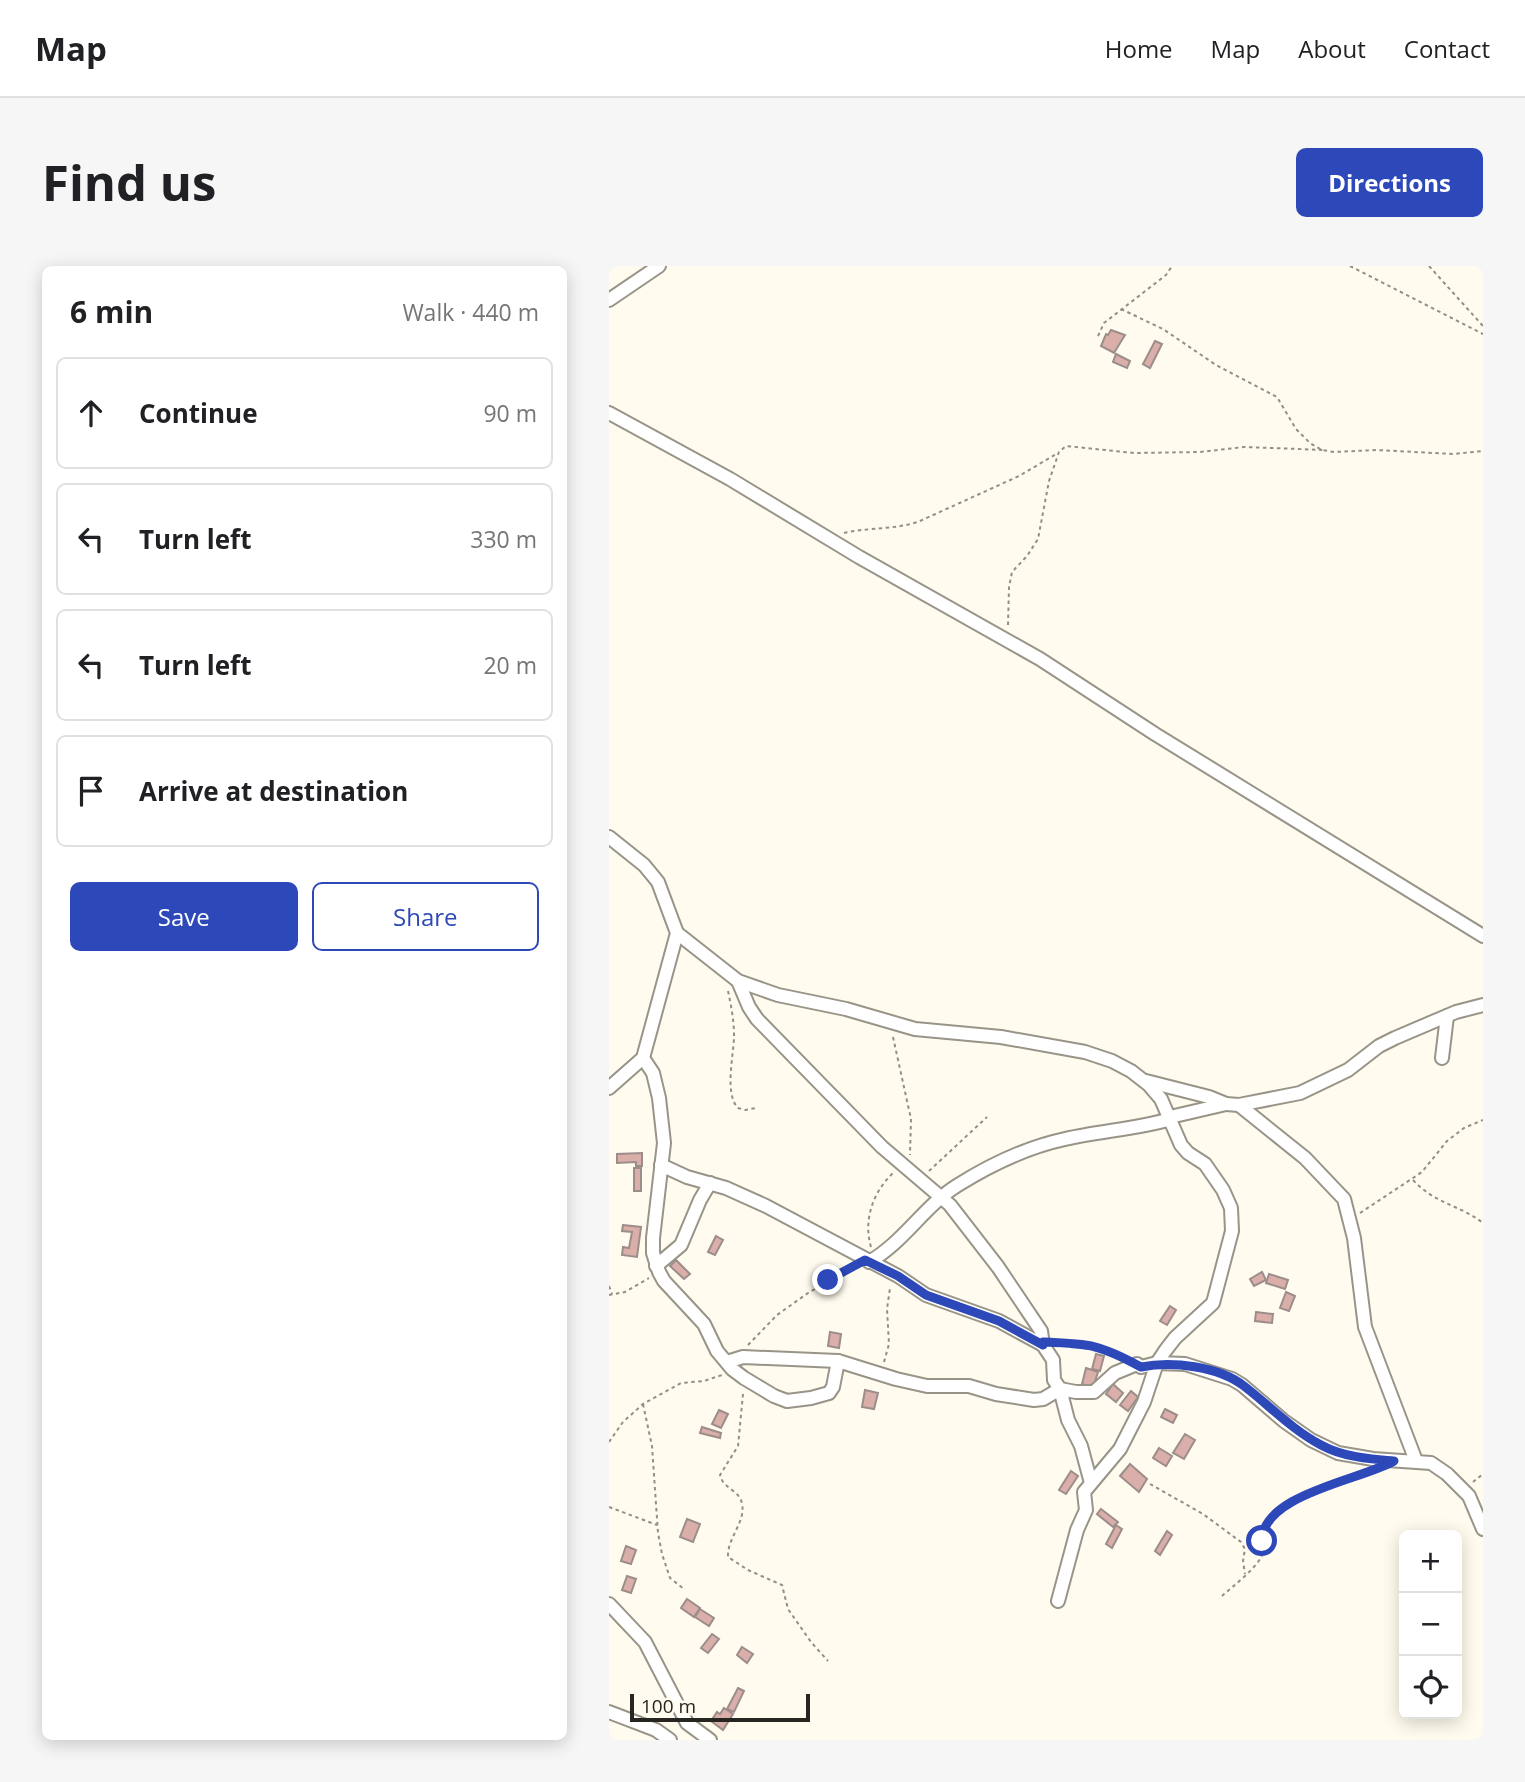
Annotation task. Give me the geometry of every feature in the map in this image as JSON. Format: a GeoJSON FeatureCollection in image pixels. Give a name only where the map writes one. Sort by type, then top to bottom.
{"type":"FeatureCollection","features":[{"type":"Feature","properties":{"kind":"street"},"geometry":{"type":"LineString","coordinates":[[609,300],[659,266]]}},
{"type":"Feature","properties":{"kind":"street"},"geometry":{"type":"LineString","coordinates":[[609,413],[730,479],[1008,641],[1483,936]]}},
{"type":"Feature","properties":{"kind":"street"},"geometry":{"type":"LineString","coordinates":[[609,837],[644,864],[658,881],[677,933],[738,981],[778,995],[846,1009],[915,1028],[1001,1037],[1085,1052],[1112,1060],[1144,1081],[1161,1099],[1181,1145],[1205,1164],[1223,1190],[1231,1208],[1231,1231],[1213,1304],[1175,1338],[1157,1363],[1144,1402],[1126,1438],[1083,1494],[1086,1510],[1077,1530],[1058,1601]]}},
{"type":"Feature","properties":{"kind":"street"},"geometry":{"type":"LineString","coordinates":[[609,1088],[643,1058],[677,933]]}},
{"type":"Feature","properties":{"kind":"street"},"geometry":{"type":"LineString","coordinates":[[738,981],[757,1018],[824,1090],[911,1174],[942,1197],[984,1248],[1030,1313],[1053,1360],[1054,1380],[1061,1389],[1068,1420],[1081,1446],[1091,1483]]}},
{"type":"Feature","properties":{"kind":"street"},"geometry":{"type":"LineString","coordinates":[[869,1260],[895,1243],[942,1197],[975,1175],[1047,1144],[1300,1093],[1347,1070],[1379,1046],[1395,1038],[1447,1016],[1483,1005]]}},
{"type":"Feature","properties":{"kind":"street"},"geometry":{"type":"LineString","coordinates":[[1442,1058],[1447,1016]]}},
{"type":"Feature","properties":{"kind":"street"},"geometry":{"type":"LineString","coordinates":[[643,1058],[653,1073],[664,1143],[653,1238],[658,1269],[664,1281],[704,1324],[717,1351],[729,1365],[744,1378],[780,1399],[811,1398],[829,1393],[833,1387],[838,1361]]}},
{"type":"Feature","properties":{"kind":"street"},"geometry":{"type":"LineString","coordinates":[[1144,1081],[1232,1105],[1324,1175],[1344,1199],[1351,1219],[1365,1327],[1416,1461]]}},
{"type":"Feature","properties":{"kind":"street"},"geometry":{"type":"LineString","coordinates":[[661,1165],[687,1177],[726,1188],[775,1210],[893,1273],[926,1295],[999,1321],[1043,1343]]}},
{"type":"Feature","properties":{"kind":"street"},"geometry":{"type":"LineString","coordinates":[[658,1269],[681,1245],[710,1183]]}},
{"type":"Feature","properties":{"kind":"street"},"geometry":{"type":"LineString","coordinates":[[729,1365],[741,1357],[838,1361],[927,1386],[969,1386],[996,1394],[1034,1400],[1043,1399],[1061,1389],[1094,1392],[1115,1373],[1137,1364],[1141,1367],[1157,1363],[1185,1364],[1232,1379],[1284,1422],[1311,1440],[1338,1453],[1373,1459],[1430,1463],[1440,1468],[1469,1496],[1483,1529]]}},
{"type":"Feature","properties":{"kind":"street"},"geometry":{"type":"LineString","coordinates":[[609,1604],[645,1642],[687,1723],[710,1740]]}},
{"type":"Feature","properties":{"kind":"street"},"geometry":{"type":"LineString","coordinates":[[609,1712],[656,1730],[670,1740]]}},
{"type":"Feature","properties":{"kind":"path"},"geometry":{"type":"LineString","coordinates":[[1098,335],[1104,323],[1166,275],[1172,266]]}},
{"type":"Feature","properties":{"kind":"path"},"geometry":{"type":"LineString","coordinates":[[1350,266],[1483,334]]}},
{"type":"Feature","properties":{"kind":"path"},"geometry":{"type":"LineString","coordinates":[[1429,266],[1483,326]]}},
{"type":"Feature","properties":{"kind":"path"},"geometry":{"type":"LineString","coordinates":[[1121,309],[1163,329],[1216,365],[1277,397],[1296,429],[1310,443],[1325,450]]}},
{"type":"Feature","properties":{"kind":"path"},"geometry":{"type":"LineString","coordinates":[[824,536],[863,528],[904,527],[1019,476],[1066,446],[1134,453],[1201,452],[1244,447],[1453,454],[1483,451]]}},
{"type":"Feature","properties":{"kind":"path"},"geometry":{"type":"LineString","coordinates":[[1008,641],[1009,587],[1012,572],[1038,539],[1045,498],[1059,452]]}},
{"type":"Feature","properties":{"kind":"path"},"geometry":{"type":"LineString","coordinates":[[722,968],[732,1009],[734,1034],[731,1098],[738,1108],[757,1108]]}},
{"type":"Feature","properties":{"kind":"path"},"geometry":{"type":"LineString","coordinates":[[890,1022],[911,1119],[911,1174]]}},
{"type":"Feature","properties":{"kind":"path"},"geometry":{"type":"LineString","coordinates":[[741,1357],[747,1346],[777,1315],[828,1280],[869,1260],[870,1208],[888,1178],[911,1174],[987,1117]]}},
{"type":"Feature","properties":{"kind":"path"},"geometry":{"type":"LineString","coordinates":[[1351,1219],[1412,1180],[1447,1141],[1464,1128],[1483,1120]]}},
{"type":"Feature","properties":{"kind":"path"},"geometry":{"type":"LineString","coordinates":[[1412,1180],[1433,1198],[1483,1223]]}},
{"type":"Feature","properties":{"kind":"path"},"geometry":{"type":"LineString","coordinates":[[609,1286],[611,1295],[625,1292],[658,1269]]}},
{"type":"Feature","properties":{"kind":"path"},"geometry":{"type":"LineString","coordinates":[[879,1374],[889,1344],[887,1309],[893,1273]]}},
{"type":"Feature","properties":{"kind":"path"},"geometry":{"type":"LineString","coordinates":[[1043,1343],[1073,1342],[1099,1346],[1137,1364]]}},
{"type":"Feature","properties":{"kind":"path"},"geometry":{"type":"LineString","coordinates":[[609,1441],[623,1422],[643,1404],[676,1385],[720,1376],[729,1365]]}},
{"type":"Feature","properties":{"kind":"path"},"geometry":{"type":"LineString","coordinates":[[744,1378],[740,1439],[720,1475],[724,1485],[739,1496],[743,1506],[729,1544],[728,1557],[748,1570],[782,1585],[788,1609],[828,1661]]}},
{"type":"Feature","properties":{"kind":"path"},"geometry":{"type":"LineString","coordinates":[[643,1404],[652,1446],[658,1533],[667,1571],[675,1583],[684,1589]]}},
{"type":"Feature","properties":{"kind":"path"},"geometry":{"type":"LineString","coordinates":[[1222,1596],[1255,1566],[1263,1553],[1263,1529],[1283,1507],[1316,1490],[1373,1471]]}},
{"type":"Feature","properties":{"kind":"path"},"geometry":{"type":"LineString","coordinates":[[1150,1484],[1203,1514],[1241,1542],[1245,1549],[1245,1574]]}},
{"type":"Feature","properties":{"kind":"path"},"geometry":{"type":"LineString","coordinates":[[609,1507],[659,1526]]}},
{"type":"Feature","properties":{"kind":"building"},"geometry":{"type":"Polygon","coordinates":[[[1111,330],[1125,335],[1114,353],[1101,346],[1106,334],[1111,330]]]}},
{"type":"Feature","properties":{"kind":"building"},"geometry":{"type":"Polygon","coordinates":[[[1155,341],[1162,344],[1150,368],[1143,364],[1155,341]]]}},
{"type":"Feature","properties":{"kind":"building"},"geometry":{"type":"Polygon","coordinates":[[[1116,354],[1130,361],[1127,368],[1113,362],[1116,354]]]}},
{"type":"Feature","properties":{"kind":"building"},"geometry":{"type":"Polygon","coordinates":[[[642,1153],[642,1166],[636,1166],[636,1162],[617,1163],[617,1154],[642,1153]]]}},
{"type":"Feature","properties":{"kind":"building"},"geometry":{"type":"Polygon","coordinates":[[[634,1168],[641,1168],[641,1191],[634,1191],[634,1168]]]}},
{"type":"Feature","properties":{"kind":"building"},"geometry":{"type":"Polygon","coordinates":[[[623,1225],[641,1227],[637,1257],[622,1255],[623,1247],[629,1248],[632,1232],[622,1231],[623,1225]]]}},
{"type":"Feature","properties":{"kind":"building"},"geometry":{"type":"Polygon","coordinates":[[[716,1236],[723,1240],[715,1255],[708,1252],[716,1236]]]}},
{"type":"Feature","properties":{"kind":"building"},"geometry":{"type":"Polygon","coordinates":[[[676,1260],[690,1274],[684,1279],[670,1266],[676,1260]]]}},
{"type":"Feature","properties":{"kind":"building"},"geometry":{"type":"Polygon","coordinates":[[[1262,1272],[1266,1280],[1254,1286],[1250,1279],[1262,1272]]]}},
{"type":"Feature","properties":{"kind":"building"},"geometry":{"type":"Polygon","coordinates":[[[1269,1274],[1288,1280],[1285,1289],[1266,1283],[1269,1274]]]}},
{"type":"Feature","properties":{"kind":"building"},"geometry":{"type":"Polygon","coordinates":[[[1286,1292],[1295,1296],[1289,1311],[1280,1308],[1286,1292]]]}},
{"type":"Feature","properties":{"kind":"building"},"geometry":{"type":"Polygon","coordinates":[[[1170,1306],[1176,1310],[1167,1325],[1160,1321],[1170,1306]]]}},
{"type":"Feature","properties":{"kind":"building"},"geometry":{"type":"Polygon","coordinates":[[[1256,1312],[1273,1314],[1272,1323],[1255,1321],[1256,1312]]]}},
{"type":"Feature","properties":{"kind":"building"},"geometry":{"type":"Polygon","coordinates":[[[830,1332],[841,1334],[839,1348],[828,1346],[830,1332]]]}},
{"type":"Feature","properties":{"kind":"building"},"geometry":{"type":"Polygon","coordinates":[[[1096,1354],[1104,1356],[1100,1371],[1092,1369],[1096,1354]]]}},
{"type":"Feature","properties":{"kind":"building"},"geometry":{"type":"Polygon","coordinates":[[[1086,1368],[1098,1372],[1093,1388],[1082,1384],[1086,1368]]]}},
{"type":"Feature","properties":{"kind":"building"},"geometry":{"type":"Polygon","coordinates":[[[1113,1384],[1123,1393],[1116,1402],[1106,1394],[1113,1384]]]}},
{"type":"Feature","properties":{"kind":"building"},"geometry":{"type":"Polygon","coordinates":[[[865,1390],[878,1393],[874,1409],[862,1407],[865,1390]]]}},
{"type":"Feature","properties":{"kind":"building"},"geometry":{"type":"Polygon","coordinates":[[[1131,1391],[1138,1397],[1128,1411],[1120,1405],[1131,1391]]]}},
{"type":"Feature","properties":{"kind":"building"},"geometry":{"type":"Polygon","coordinates":[[[1165,1409],[1177,1415],[1173,1423],[1161,1417],[1165,1409]]]}},
{"type":"Feature","properties":{"kind":"building"},"geometry":{"type":"Polygon","coordinates":[[[719,1410],[728,1414],[721,1428],[712,1424],[719,1410]]]}},
{"type":"Feature","properties":{"kind":"building"},"geometry":{"type":"Polygon","coordinates":[[[702,1427],[721,1433],[720,1438],[700,1433],[702,1427]]]}},
{"type":"Feature","properties":{"kind":"building"},"geometry":{"type":"Polygon","coordinates":[[[1185,1434],[1195,1440],[1184,1459],[1173,1453],[1185,1434]]]}},
{"type":"Feature","properties":{"kind":"building"},"geometry":{"type":"Polygon","coordinates":[[[1159,1448],[1172,1456],[1166,1466],[1153,1458],[1159,1448]]]}},
{"type":"Feature","properties":{"kind":"building"},"geometry":{"type":"Polygon","coordinates":[[[1130,1464],[1147,1479],[1139,1492],[1120,1476],[1130,1464]]]}},
{"type":"Feature","properties":{"kind":"building"},"geometry":{"type":"Polygon","coordinates":[[[1071,1471],[1078,1476],[1066,1494],[1059,1490],[1071,1471]]]}},
{"type":"Feature","properties":{"kind":"building"},"geometry":{"type":"Polygon","coordinates":[[[1101,1509],[1118,1522],[1113,1527],[1097,1514],[1101,1509]]]}},
{"type":"Feature","properties":{"kind":"building"},"geometry":{"type":"Polygon","coordinates":[[[687,1519],[700,1524],[693,1542],[680,1537],[687,1519]]]}},
{"type":"Feature","properties":{"kind":"building"},"geometry":{"type":"Polygon","coordinates":[[[1116,1525],[1122,1529],[1112,1548],[1106,1544],[1116,1525]]]}},
{"type":"Feature","properties":{"kind":"building"},"geometry":{"type":"Polygon","coordinates":[[[1167,1531],[1172,1535],[1160,1555],[1155,1551],[1167,1531]]]}},
{"type":"Feature","properties":{"kind":"building"},"geometry":{"type":"Polygon","coordinates":[[[626,1546],[636,1550],[631,1564],[621,1561],[626,1546]]]}},
{"type":"Feature","properties":{"kind":"building"},"geometry":{"type":"Polygon","coordinates":[[[627,1576],[636,1579],[631,1593],[622,1590],[627,1576]]]}},
{"type":"Feature","properties":{"kind":"building"},"geometry":{"type":"Polygon","coordinates":[[[687,1599],[700,1608],[694,1617],[681,1608],[687,1599]]]}},
{"type":"Feature","properties":{"kind":"building"},"geometry":{"type":"Polygon","coordinates":[[[700,1609],[714,1618],[709,1626],[695,1617],[700,1609]]]}},
{"type":"Feature","properties":{"kind":"building"},"geometry":{"type":"Polygon","coordinates":[[[712,1634],[719,1639],[708,1653],[701,1648],[712,1634]]]}},
{"type":"Feature","properties":{"kind":"building"},"geometry":{"type":"Polygon","coordinates":[[[742,1647],[753,1654],[747,1663],[737,1655],[742,1647]]]}},
{"type":"Feature","properties":{"kind":"building"},"geometry":{"type":"Polygon","coordinates":[[[738,1688],[744,1691],[734,1712],[727,1709],[738,1688]]]}},
{"type":"Feature","properties":{"kind":"building"},"geometry":{"type":"Polygon","coordinates":[[[724,1708],[733,1714],[723,1730],[711,1721],[717,1712],[720,1714],[724,1708]]]}},
{"type":"Feature","properties":{"kind":"route"},"geometry":{"type":"LineString","coordinates":[[828,1280],[865,1260],[898,1276],[926,1295],[1016,1328],[1043,1345],[1043,1342],[1073,1342],[1099,1346],[1118,1353],[1141,1367],[1157,1363],[1185,1364],[1232,1379],[1284,1422],[1311,1440],[1338,1453],[1394,1461],[1316,1490],[1283,1507],[1263,1529],[1262,1541]]}}]}
